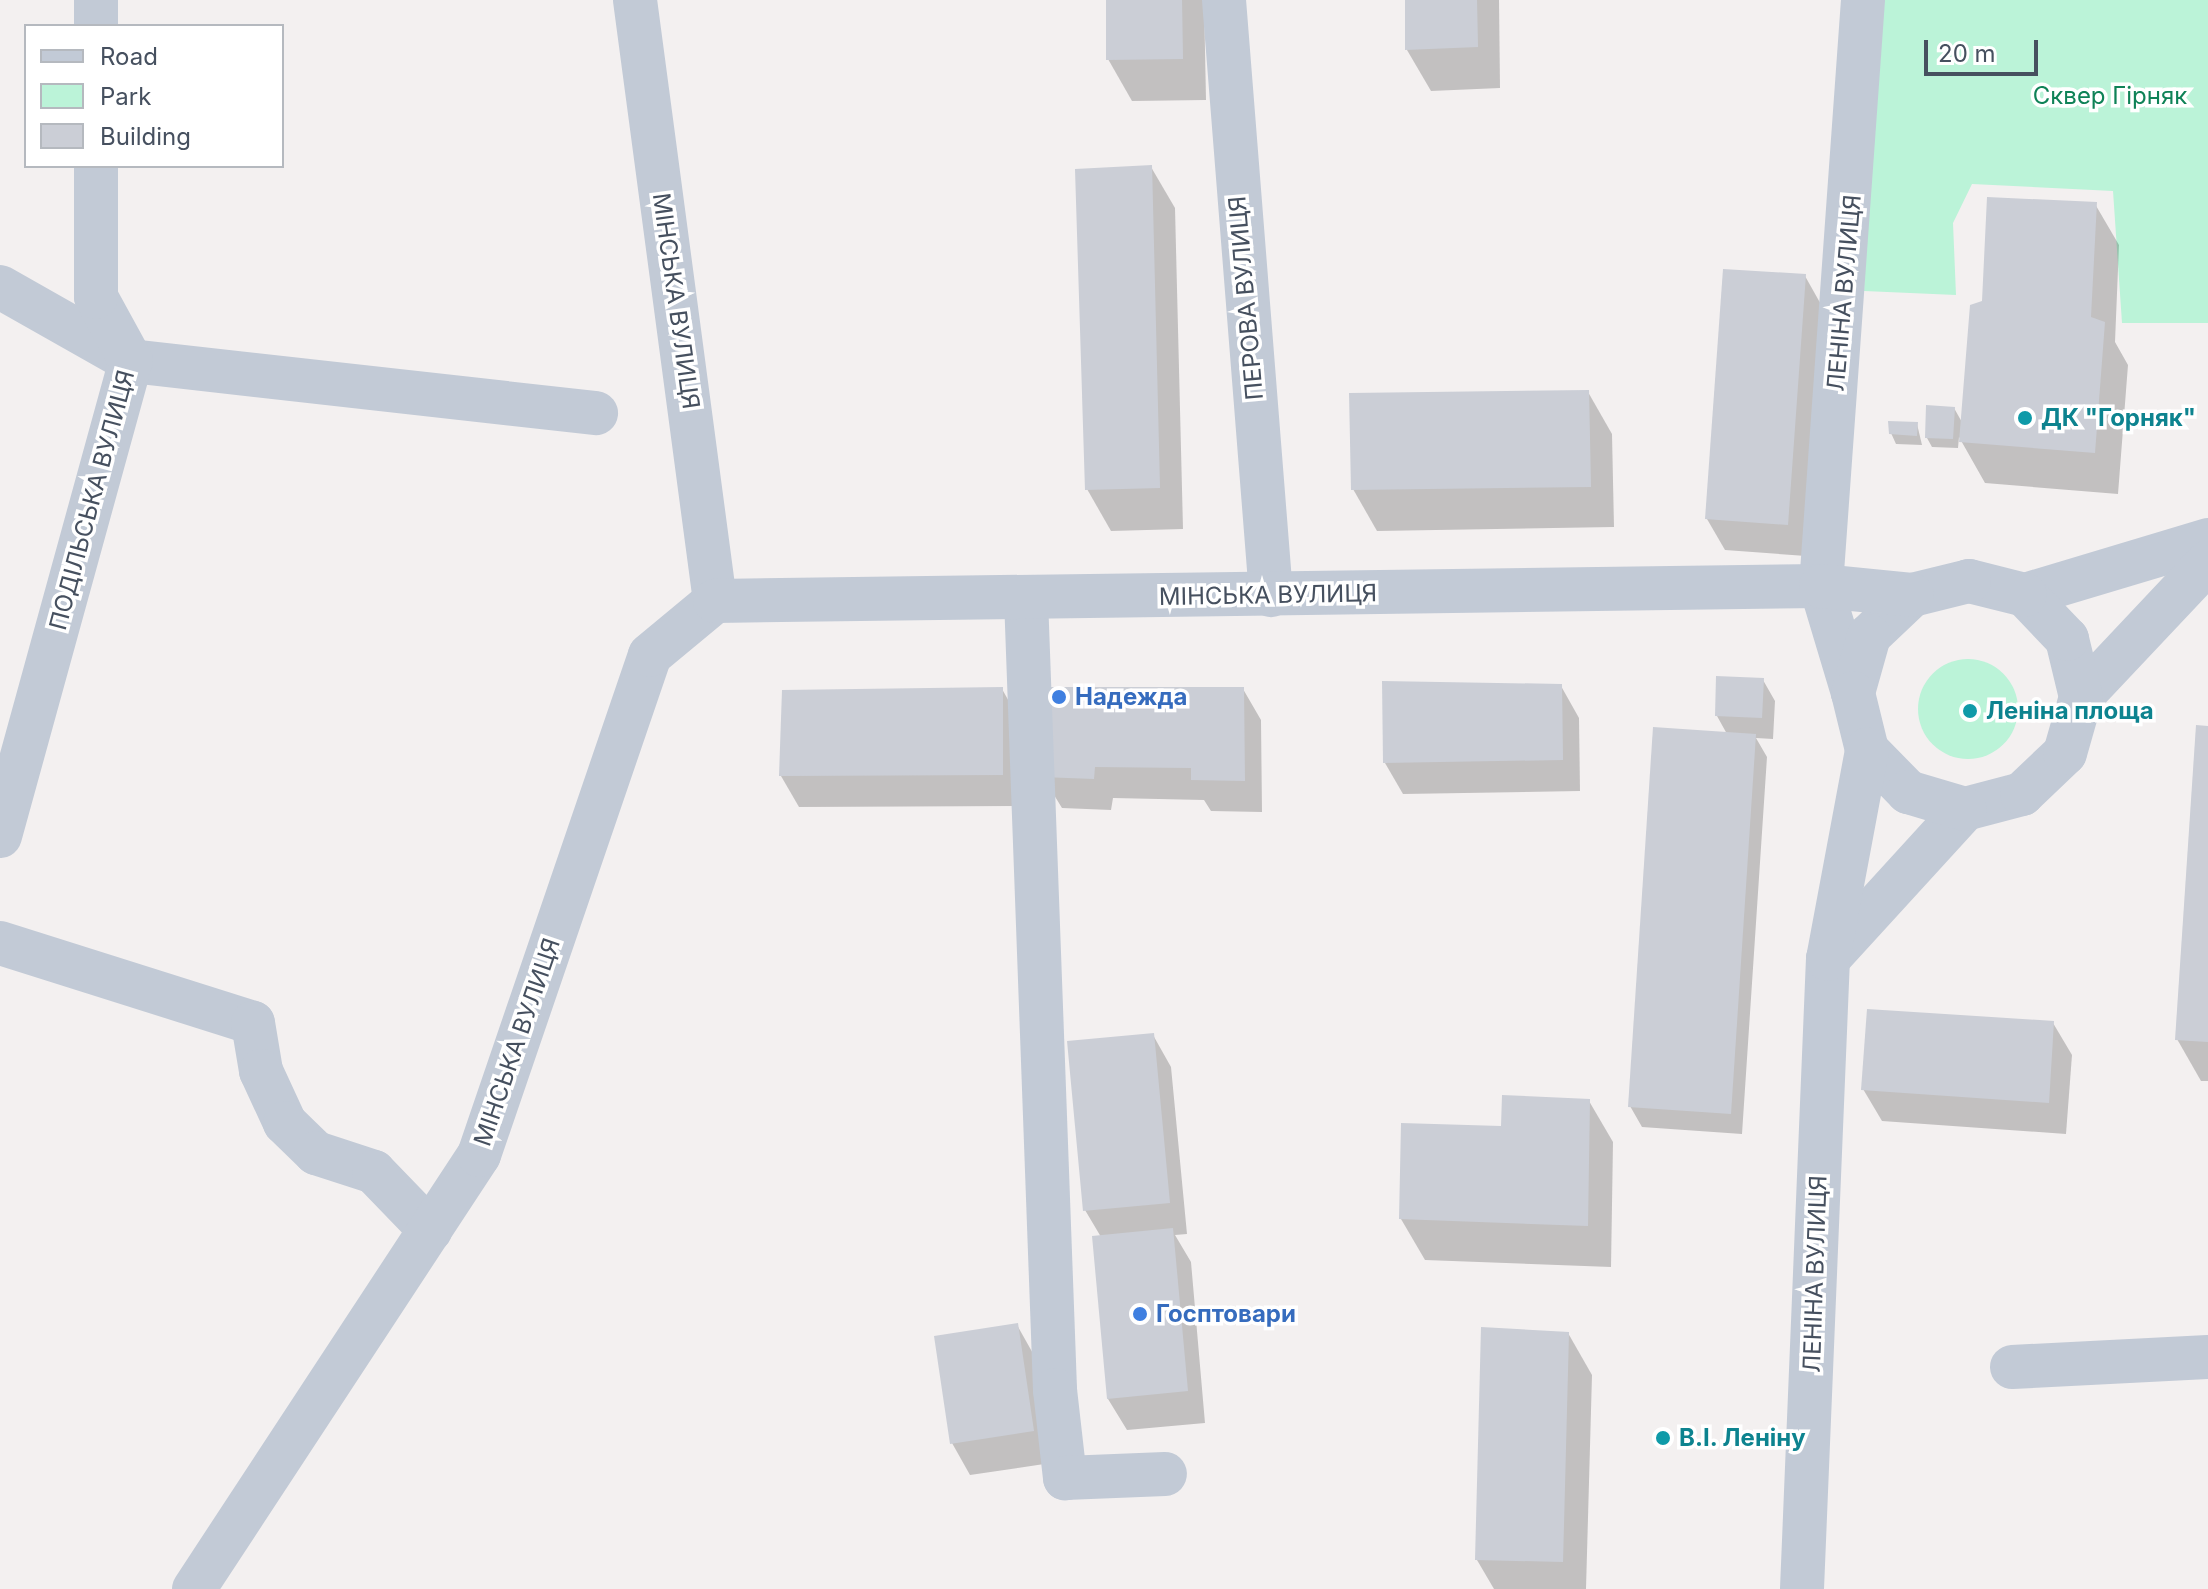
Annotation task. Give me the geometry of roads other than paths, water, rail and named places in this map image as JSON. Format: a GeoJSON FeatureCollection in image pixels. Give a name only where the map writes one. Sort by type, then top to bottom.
{"type":"FeatureCollection","features":[{"type":"Feature","properties":{"kind":"street"},"geometry":{"type":"LineString","coordinates":[[96,0],[96,24]]}},
{"type":"Feature","properties":{"kind":"street","name":"МІНСЬКА ВУЛИЦЯ"},"geometry":{"type":"LineString","coordinates":[[635,0],[715,601]]}},
{"type":"Feature","properties":{"kind":"street","name":"ПЕРОВА ВУЛИЦЯ"},"geometry":{"type":"LineString","coordinates":[[1224,0],[1271,595]]}},
{"type":"Feature","properties":{"kind":"street","name":"ЛЕНІНА ВУЛИЦЯ"},"geometry":{"type":"LineString","coordinates":[[1821,586],[1863,0]]}},
{"type":"Feature","properties":{"kind":"street","name":"ПОДІЛЬСЬКА ВУЛИЦЯ"},"geometry":{"type":"LineString","coordinates":[[0,836],[131,361],[96,297],[96,168]]}},
{"type":"Feature","properties":{"kind":"street"},"geometry":{"type":"LineString","coordinates":[[0,287],[131,361],[596,413]]}},
{"type":"Feature","properties":{"kind":"street"},"geometry":{"type":"LineString","coordinates":[[1853,693],[1869,636],[1912,595],[1969,581],[2025,595],[2208,540]]}},
{"type":"Feature","properties":{"kind":"street"},"geometry":{"type":"LineString","coordinates":[[1821,586],[1867,750],[1908,792],[1965,809],[2022,794],[2065,753],[2081,697],[2208,562]]}},
{"type":"Feature","properties":{"kind":"street","name":"МІНСЬКА ВУЛИЦЯ"},"geometry":{"type":"LineString","coordinates":[[194,1589],[479,1155],[650,655],[715,601],[1821,586],[1912,595]]}},
{"type":"Feature","properties":{"kind":"street"},"geometry":{"type":"LineString","coordinates":[[2025,595],[2067,639],[2081,697]]}},
{"type":"Feature","properties":{"kind":"street"},"geometry":{"type":"LineString","coordinates":[[1026,598],[1055,1390],[1065,1478],[1165,1474]]}},
{"type":"Feature","properties":{"kind":"street","name":"ЛЕНІНА ВУЛИЦЯ"},"geometry":{"type":"LineString","coordinates":[[1802,1589],[1828,959],[1867,750]]}},
{"type":"Feature","properties":{"kind":"street"},"geometry":{"type":"LineString","coordinates":[[1828,959],[1965,809]]}},
{"type":"Feature","properties":{"kind":"street"},"geometry":{"type":"LineString","coordinates":[[0,943],[253,1023],[261,1071],[285,1123],[316,1153],[374,1172],[430,1230]]}},
{"type":"Feature","properties":{"kind":"street"},"geometry":{"type":"LineString","coordinates":[[2012,1367],[2208,1357]]}},
{"type":"Feature","properties":{"kind":"place","name":"ДК \"Горняк\""},"geometry":{"type":"Point","coordinates":[2025,418]}},
{"type":"Feature","properties":{"kind":"place","name":"Надежда"},"geometry":{"type":"Point","coordinates":[1059,697]}},
{"type":"Feature","properties":{"kind":"place","name":"Леніна площа"},"geometry":{"type":"Point","coordinates":[1970,711]}},
{"type":"Feature","properties":{"kind":"place","name":"Госптовари"},"geometry":{"type":"Point","coordinates":[1140,1314]}},
{"type":"Feature","properties":{"kind":"place","name":"В.І. Леніну"},"geometry":{"type":"Point","coordinates":[1663,1438]}},
{"type":"Feature","properties":{"kind":"park label","name":"Сквер Гірняк"},"geometry":{"type":"Point","coordinates":[2110,96]}}]}
